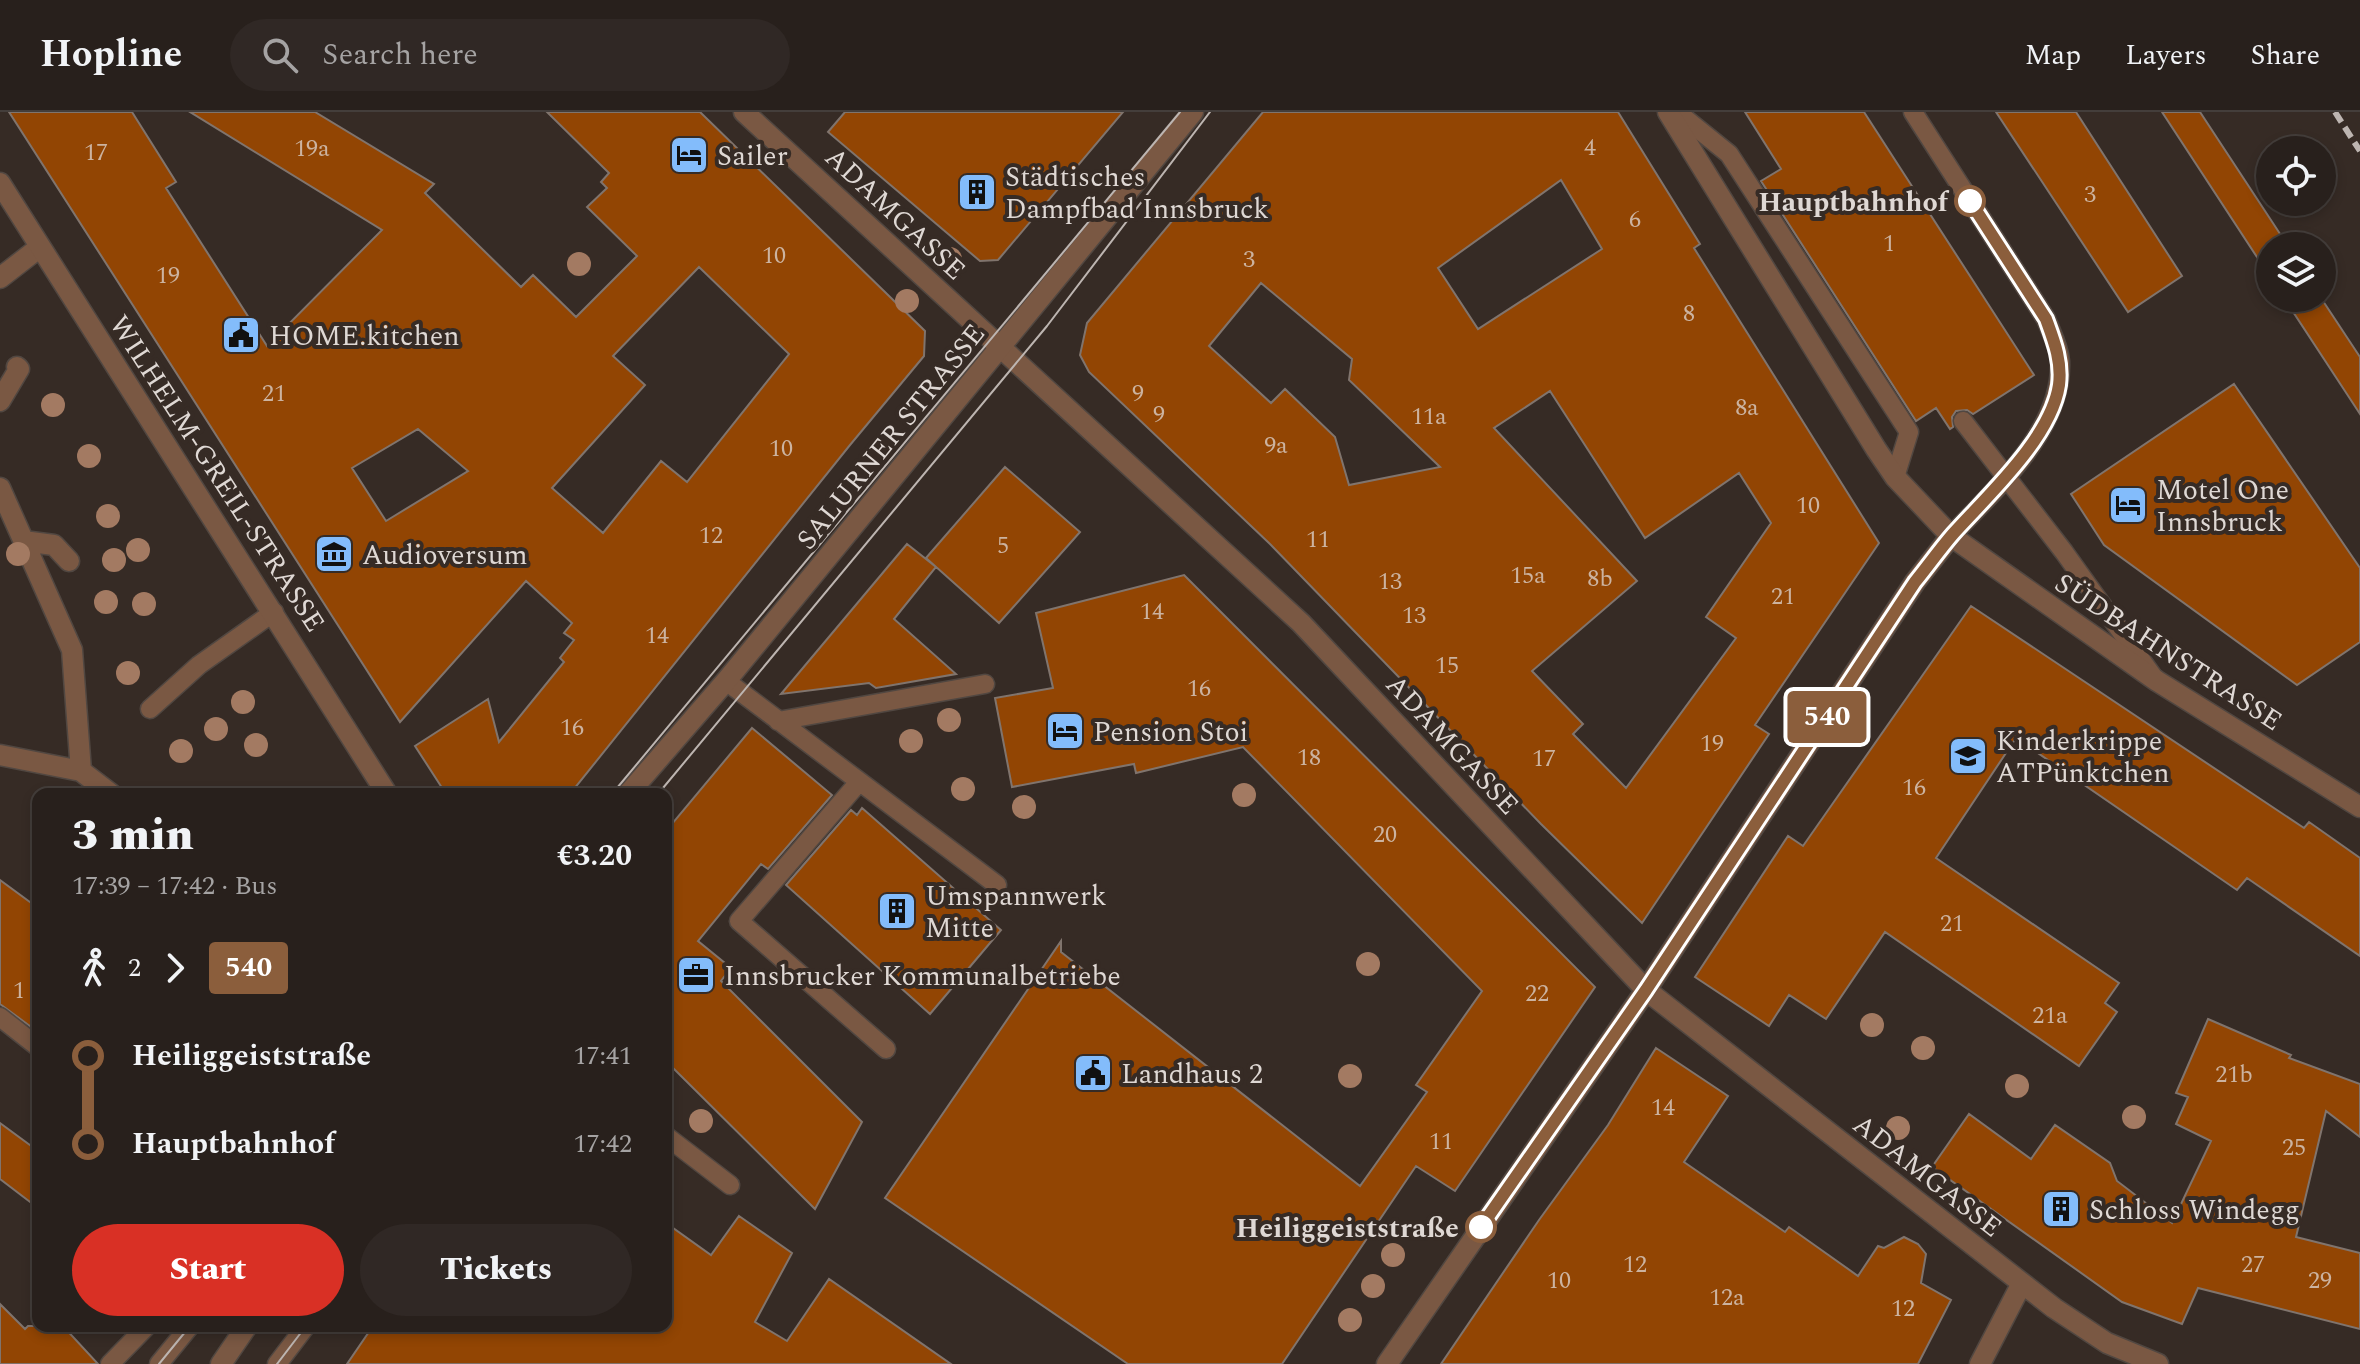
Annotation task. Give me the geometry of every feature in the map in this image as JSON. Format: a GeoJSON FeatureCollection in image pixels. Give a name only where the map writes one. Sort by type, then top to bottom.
{"type":"FeatureCollection","features":[{"type":"Feature","properties":{"kind":"street","name":"ADAMGASSE"},"geometry":{"type":"LineString","coordinates":[[744,112],[1301,623],[1646,990],[2054,1308],[2107,1343],[2158,1364]]}},
{"type":"Feature","properties":{"kind":"street","name":"SALURNER STRASSE"},"geometry":{"type":"LineString","coordinates":[[633,788],[726,681],[1193,112]]}},
{"type":"Feature","properties":{"kind":"street","name":"SÜDBAHNSTRASSE"},"geometry":{"type":"LineString","coordinates":[[1668,112],[1765,274],[1895,477],[1951,536],[2157,681],[2360,807]]}},
{"type":"Feature","properties":{"kind":"street","name":"WILHELM-GREIL-STRASSE"},"geometry":{"type":"LineString","coordinates":[[0,183],[383,788]]}},
{"type":"Feature","properties":{"kind":"street"},"geometry":{"type":"LineString","coordinates":[[0,278],[40,247]]}},
{"type":"Feature","properties":{"kind":"street"},"geometry":{"type":"LineString","coordinates":[[0,401],[19,369],[17,367]]}},
{"type":"Feature","properties":{"kind":"street"},"geometry":{"type":"LineString","coordinates":[[0,488],[72,650],[81,771]]}},
{"type":"Feature","properties":{"kind":"street"},"geometry":{"type":"LineString","coordinates":[[1387,1364],[1646,990],[1915,582],[1951,536]]}},
{"type":"Feature","properties":{"kind":"street"},"geometry":{"type":"LineString","coordinates":[[23,541],[54,545],[69,561]]}},
{"type":"Feature","properties":{"kind":"street"},"geometry":{"type":"LineString","coordinates":[[0,755],[81,771],[103,788]]}},
{"type":"Feature","properties":{"kind":"street"},"geometry":{"type":"LineString","coordinates":[[1980,1364],[2022,1283]]}},
{"type":"Feature","properties":{"kind":"street"},"geometry":{"type":"LineString","coordinates":[[223,1362],[243,1332]]}},
{"type":"Feature","properties":{"kind":"lane"},"geometry":{"type":"LineString","coordinates":[[1677,112],[1729,154],[1909,432],[1895,477]]}},
{"type":"Feature","properties":{"kind":"lane"},"geometry":{"type":"LineString","coordinates":[[1913,112],[2046,319],[2060,357],[2059,386],[2048,420],[2006,476],[1951,536]]}},
{"type":"Feature","properties":{"kind":"lane"},"geometry":{"type":"LineString","coordinates":[[1963,421],[2064,552],[2157,681]]}},
{"type":"Feature","properties":{"kind":"lane"},"geometry":{"type":"LineString","coordinates":[[150,709],[199,665],[274,612]]}},
{"type":"Feature","properties":{"kind":"lane"},"geometry":{"type":"LineString","coordinates":[[726,681],[997,885]]}},
{"type":"Feature","properties":{"kind":"lane"},"geometry":{"type":"LineString","coordinates":[[778,721],[985,684]]}},
{"type":"Feature","properties":{"kind":"lane"},"geometry":{"type":"LineString","coordinates":[[859,782],[739,921],[886,1049]]}},
{"type":"Feature","properties":{"kind":"lane"},"geometry":{"type":"LineString","coordinates":[[0,1017],[32,1042]]}},
{"type":"Feature","properties":{"kind":"lane"},"geometry":{"type":"LineString","coordinates":[[672,1141],[730,1185]]}},
{"type":"Feature","properties":{"kind":"lane"},"geometry":{"type":"LineString","coordinates":[[110,1364],[141,1332]]}},
{"type":"Feature","properties":{"kind":"lane"},"geometry":{"type":"LineString","coordinates":[[159,1364],[185,1332]]}},
{"type":"Feature","properties":{"kind":"lane"},"geometry":{"type":"LineString","coordinates":[[277,1364],[301,1332]]}},
{"type":"Feature","properties":{"kind":"building"},"geometry":{"type":"Polygon","coordinates":[[[9,112],[132,112],[176,182],[166,188],[267,346],[382,230],[190,112],[315,112],[434,184],[425,193],[521,287],[533,275],[576,317],[637,256],[587,207],[607,188],[601,182],[609,173],[547,112],[700,112],[925,331],[924,356],[575,788],[442,788],[415,746],[488,699],[499,742],[564,662],[560,658],[574,640],[564,633],[572,623],[526,581],[400,722],[9,112]],[[699,267],[613,356],[645,385],[552,488],[603,533],[661,461],[687,482],[789,354],[699,267]],[[418,429],[352,468],[386,521],[468,471],[418,429]]]}},
{"type":"Feature","properties":{"kind":"building","name":"Städtisches Dampfbad Innsbruck"},"geometry":{"type":"Polygon","coordinates":[[[845,112],[1123,112],[998,260],[980,261],[828,132],[845,112]]]}},
{"type":"Feature","properties":{"kind":"building"},"geometry":{"type":"Polygon","coordinates":[[[1263,112],[1618,112],[1700,244],[1694,248],[1879,543],[1755,725],[1769,734],[1642,923],[1541,824],[1270,544],[1089,372],[1080,355],[1087,323],[1263,112]],[[1561,180],[1438,268],[1478,329],[1602,249],[1561,180]],[[1261,283],[1209,346],[1271,403],[1285,389],[1335,437],[1349,485],[1440,467],[1349,380],[1352,359],[1261,283]],[[1550,391],[1494,428],[1637,581],[1532,671],[1583,724],[1573,734],[1626,788],[1736,638],[1706,617],[1771,523],[1739,473],[1645,538],[1550,391]]]}},
{"type":"Feature","properties":{"kind":"building"},"geometry":{"type":"Polygon","coordinates":[[[1745,112],[1864,112],[2034,375],[1973,414],[1967,410],[1956,411],[1950,429],[1936,408],[1916,421],[1761,181],[1781,169],[1745,112]]]}},
{"type":"Feature","properties":{"kind":"building"},"geometry":{"type":"Polygon","coordinates":[[[1996,112],[2076,112],[2182,276],[2128,312],[1996,112]]]}},
{"type":"Feature","properties":{"kind":"building"},"geometry":{"type":"Polygon","coordinates":[[[2162,112],[2200,112],[2256,197],[2256,216],[2268,216],[2279,232],[2256,232],[2256,256],[2162,112]]]}},
{"type":"Feature","properties":{"kind":"building"},"geometry":{"type":"Polygon","coordinates":[[[2293,312],[2330,312],[2360,357],[2360,414],[2293,312]]]}},
{"type":"Feature","properties":{"kind":"building"},"geometry":{"type":"Polygon","coordinates":[[[2234,384],[2360,568],[2360,642],[2297,685],[2104,545],[2071,494],[2234,384]]]}},
{"type":"Feature","properties":{"kind":"building"},"geometry":{"type":"Polygon","coordinates":[[[1005,467],[1080,532],[999,623],[926,558],[1005,467]]]}},
{"type":"Feature","properties":{"kind":"building"},"geometry":{"type":"Polygon","coordinates":[[[907,544],[936,567],[894,619],[956,674],[876,688],[869,683],[781,694],[907,544]]]}},
{"type":"Feature","properties":{"kind":"building"},"geometry":{"type":"Polygon","coordinates":[[[1184,575],[1595,987],[1455,1191],[1416,1166],[1282,1364],[1128,1364],[885,1198],[1061,941],[1061,952],[1360,1186],[1427,1092],[1416,1085],[1482,991],[1243,747],[1136,773],[1134,764],[1012,787],[995,698],[1053,688],[1036,613],[1184,575]]]}},
{"type":"Feature","properties":{"kind":"building"},"geometry":{"type":"Polygon","coordinates":[[[1971,606],[2304,828],[2309,822],[2360,858],[2360,956],[2247,878],[2237,890],[2016,738],[1936,858],[2119,983],[2105,1003],[2117,1012],[2079,1066],[1885,932],[1826,1019],[1789,995],[1769,1026],[1695,977],[1788,836],[1803,846],[1971,606]]]}},
{"type":"Feature","properties":{"kind":"building","name":"Innsbrucker Kommunalbetriebe"},"geometry":{"type":"Polygon","coordinates":[[[752,728],[832,795],[768,869],[761,864],[698,941],[731,968],[721,981],[862,1122],[815,1209],[672,1067],[672,824],[752,728]]]}},
{"type":"Feature","properties":{"kind":"building","name":"Umspannwerk Mitte"},"geometry":{"type":"Polygon","coordinates":[[[862,808],[1001,930],[930,1014],[786,885],[851,810],[857,815],[862,808]]]}},
{"type":"Feature","properties":{"kind":"building"},"geometry":{"type":"Polygon","coordinates":[[[0,880],[32,904],[32,1028],[0,1004],[0,880]]]}},
{"type":"Feature","properties":{"kind":"building"},"geometry":{"type":"Polygon","coordinates":[[[2208,1019],[2291,1055],[2289,1058],[2360,1084],[2360,1137],[2326,1111],[2296,1237],[2360,1253],[2360,1329],[2198,1288],[2182,1324],[2122,1302],[1932,1167],[1969,1114],[2031,1159],[2055,1125],[2110,1163],[2117,1181],[2172,1223],[2211,1141],[2176,1124],[2188,1097],[2176,1093],[2208,1019]]]}},
{"type":"Feature","properties":{"kind":"building"},"geometry":{"type":"Polygon","coordinates":[[[1656,1048],[1728,1096],[1684,1162],[1785,1232],[1789,1227],[1858,1276],[1878,1246],[1884,1248],[1904,1237],[1918,1244],[1926,1254],[1921,1283],[1951,1300],[1918,1364],[1441,1364],[1608,1125],[1656,1048]]]}},
{"type":"Feature","properties":{"kind":"building"},"geometry":{"type":"Polygon","coordinates":[[[0,1123],[32,1147],[32,1203],[0,1179],[0,1123]]]}},
{"type":"Feature","properties":{"kind":"building"},"geometry":{"type":"Polygon","coordinates":[[[739,1216],[792,1253],[755,1322],[787,1341],[829,1279],[951,1364],[347,1364],[369,1332],[672,1332],[672,1227],[711,1255],[739,1216]]]}},
{"type":"Feature","properties":{"kind":"building"},"geometry":{"type":"Polygon","coordinates":[[[0,1304],[25,1329],[32,1326],[32,1332],[69,1332],[98,1364],[0,1364],[0,1304]]]}},
{"type":"Feature","properties":{"kind":"tram line"},"geometry":{"type":"LineString","coordinates":[[617,788],[1180,112]]}},
{"type":"Feature","properties":{"kind":"tram line"},"geometry":{"type":"LineString","coordinates":[[663,788],[1047,326],[1210,112]]}},
{"type":"Feature","properties":{"kind":"tram line"},"geometry":{"type":"LineString","coordinates":[[159,1364],[185,1332]]}},
{"type":"Feature","properties":{"kind":"tram line"},"geometry":{"type":"LineString","coordinates":[[277,1364],[301,1332]]}},
{"type":"Feature","properties":{"kind":"railway"},"geometry":{"type":"LineString","coordinates":[[2335,112],[2360,151]]}},
{"type":"Feature","properties":{"kind":"bus line","name":"540"},"geometry":{"type":"LineString","coordinates":[[1481,1227],[1646,990],[1915,582],[1951,536],[2006,476],[2048,420],[2059,386],[2060,357],[2046,319],[1970,201]]}},
{"type":"Feature","properties":{"kind":"place","name":"Sailer"},"geometry":{"type":"Point","coordinates":[689,155]}},
{"type":"Feature","properties":{"kind":"place","name":"Städtisches Dampfbad Innsbruck"},"geometry":{"type":"Point","coordinates":[977,192]}},
{"type":"Feature","properties":{"kind":"place","name":"Hauptbahnhof"},"geometry":{"type":"Point","coordinates":[1970,201]}},
{"type":"Feature","properties":{"kind":"place","name":"HOME.kitchen"},"geometry":{"type":"Point","coordinates":[241,335]}},
{"type":"Feature","properties":{"kind":"place","name":"Motel One Innsbruck"},"geometry":{"type":"Point","coordinates":[2128,505]}},
{"type":"Feature","properties":{"kind":"place","name":"Audioversum"},"geometry":{"type":"Point","coordinates":[334,554]}},
{"type":"Feature","properties":{"kind":"place","name":"Pension Stoi"},"geometry":{"type":"Point","coordinates":[1065,731]}},
{"type":"Feature","properties":{"kind":"place","name":"Kinderkrippe ATPünktchen"},"geometry":{"type":"Point","coordinates":[1968,756]}},
{"type":"Feature","properties":{"kind":"place","name":"Umspannwerk Mitte"},"geometry":{"type":"Point","coordinates":[897,911]}},
{"type":"Feature","properties":{"kind":"place","name":"Innsbrucker Kommunalbetriebe"},"geometry":{"type":"Point","coordinates":[696,975]}},
{"type":"Feature","properties":{"kind":"place","name":"Landhaus 2"},"geometry":{"type":"Point","coordinates":[1093,1073]}},
{"type":"Feature","properties":{"kind":"place","name":"Schloss Windegg"},"geometry":{"type":"Point","coordinates":[2061,1209]}},
{"type":"Feature","properties":{"kind":"place","name":"Heiliggeiststraße"},"geometry":{"type":"Point","coordinates":[1481,1227]}}]}
